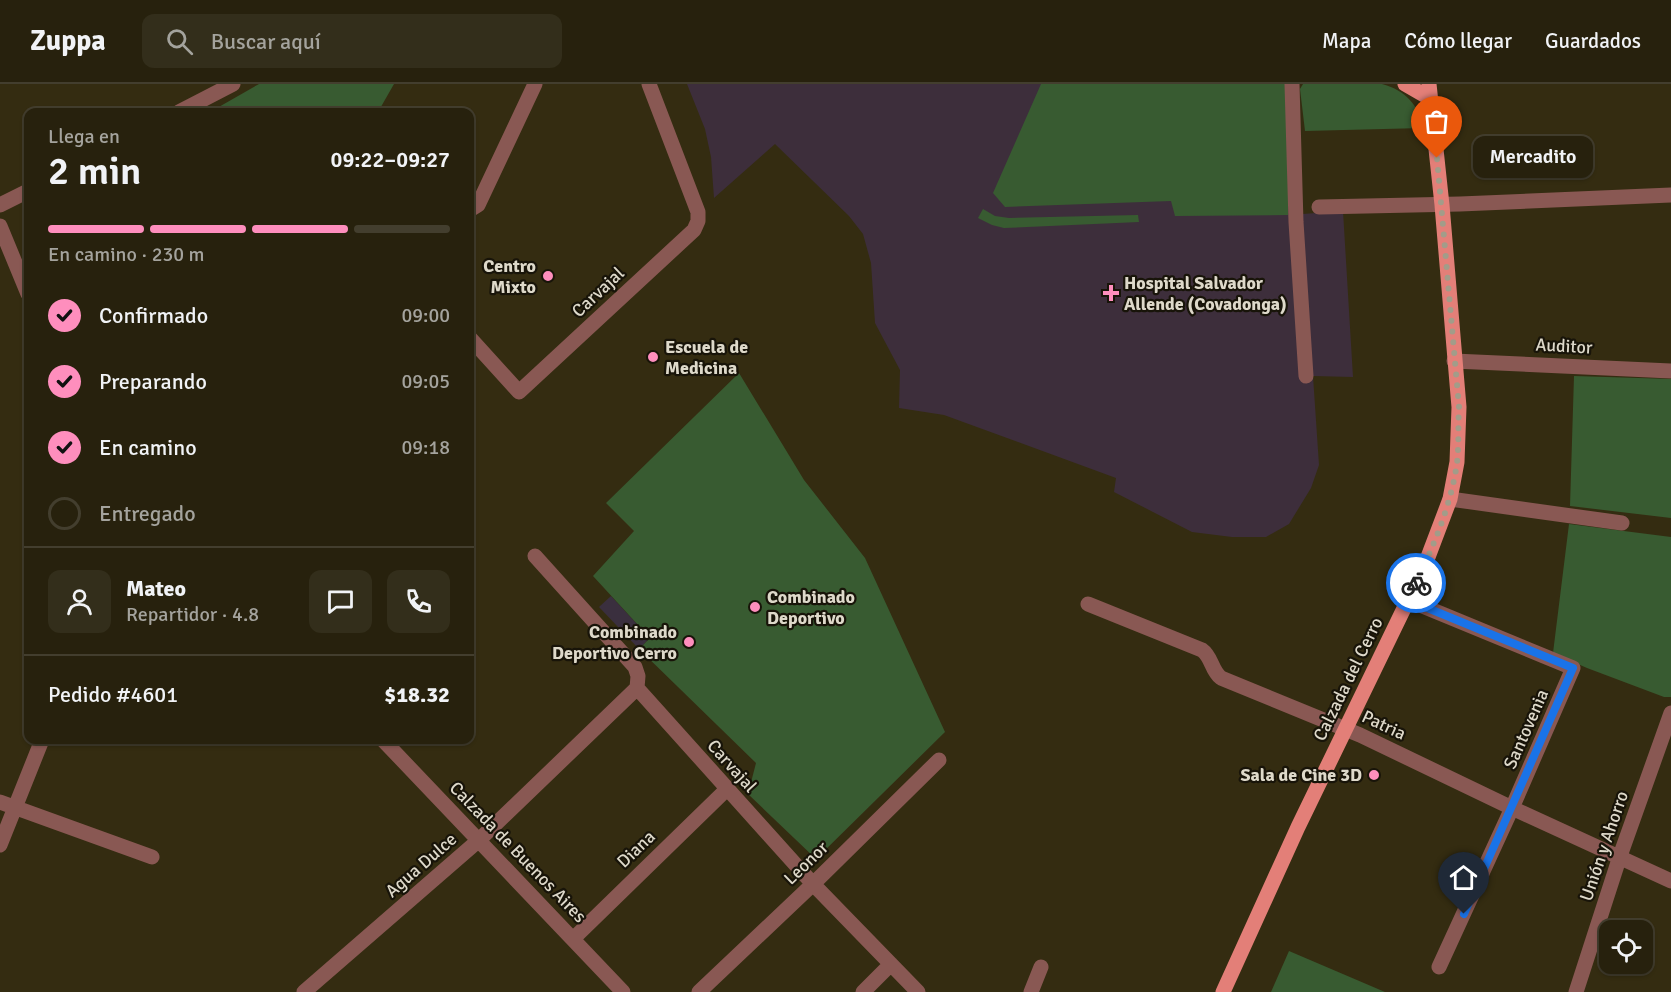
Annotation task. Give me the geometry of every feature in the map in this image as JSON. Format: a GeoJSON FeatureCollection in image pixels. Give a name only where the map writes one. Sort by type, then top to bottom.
{"type":"FeatureCollection","features":[{"type":"Feature","properties":{"kind":"main road"},"geometry":{"type":"LineString","coordinates":[[1405,84],[1430,92]]}},
{"type":"Feature","properties":{"kind":"main road","name":"Calzada del Cerro"},"geometry":{"type":"LineString","coordinates":[[1223,992],[1408,600],[1435,540],[1450,499],[1458,443],[1459,407],[1430,92]]}},
{"type":"Feature","properties":{"kind":"street"},"geometry":{"type":"LineString","coordinates":[[474,208],[478,205],[535,84]]}},
{"type":"Feature","properties":{"kind":"street","name":"Carvajal"},"geometry":{"type":"LineString","coordinates":[[474,342],[519,392],[694,230],[698,215],[649,84]]}},
{"type":"Feature","properties":{"kind":"street"},"geometry":{"type":"LineString","coordinates":[[1292,84],[1296,222],[1306,376]]}},
{"type":"Feature","properties":{"kind":"street"},"geometry":{"type":"LineString","coordinates":[[186,108],[226,86]]}},
{"type":"Feature","properties":{"kind":"street"},"geometry":{"type":"LineString","coordinates":[[0,206],[24,193]]}},
{"type":"Feature","properties":{"kind":"street"},"geometry":{"type":"LineString","coordinates":[[1319,207],[1442,205],[1671,195]]}},
{"type":"Feature","properties":{"kind":"street"},"geometry":{"type":"LineString","coordinates":[[0,226],[24,284]]}},
{"type":"Feature","properties":{"kind":"street","name":"Auditor"},"geometry":{"type":"LineString","coordinates":[[1454,361],[1671,371]]}},
{"type":"Feature","properties":{"kind":"street"},"geometry":{"type":"LineString","coordinates":[[1450,499],[1622,523]]}},
{"type":"Feature","properties":{"kind":"street","name":"Carvajal"},"geometry":{"type":"LineString","coordinates":[[535,556],[635,667],[638,676],[637,688],[813,884],[918,992]]}},
{"type":"Feature","properties":{"kind":"street","name":"Santovenia"},"geometry":{"type":"LineString","coordinates":[[1408,600],[1573,668],[1439,967]]}},
{"type":"Feature","properties":{"kind":"street","name":"Patria"},"geometry":{"type":"LineString","coordinates":[[1088,604],[1202,650],[1208,654],[1212,667],[1221,678],[1346,729],[1671,881]]}},
{"type":"Feature","properties":{"kind":"street","name":"Agua Dulce"},"geometry":{"type":"LineString","coordinates":[[304,992],[479,840],[637,688]]}},
{"type":"Feature","properties":{"kind":"street","name":"Unión y Ahorro"},"geometry":{"type":"LineString","coordinates":[[1576,992],[1620,856],[1671,713]]}},
{"type":"Feature","properties":{"kind":"street"},"geometry":{"type":"LineString","coordinates":[[0,845],[7,805],[40,744]]}},
{"type":"Feature","properties":{"kind":"street","name":"Calzada de Buenos Aires"},"geometry":{"type":"LineString","coordinates":[[387,744],[623,992]]}},
{"type":"Feature","properties":{"kind":"street","name":"Leonor"},"geometry":{"type":"LineString","coordinates":[[699,992],[939,760]]}},
{"type":"Feature","properties":{"kind":"street","name":"Diana"},"geometry":{"type":"LineString","coordinates":[[573,938],[727,789]]}},
{"type":"Feature","properties":{"kind":"street"},"geometry":{"type":"LineString","coordinates":[[7,805],[152,857]]}},
{"type":"Feature","properties":{"kind":"street"},"geometry":{"type":"LineString","coordinates":[[863,992],[891,964]]}},
{"type":"Feature","properties":{"kind":"street"},"geometry":{"type":"LineString","coordinates":[[1031,992],[1041,967]]}},
{"type":"Feature","properties":{"kind":"shaded area","name":"Hospital Salvador Allende (Covadonga)"},"geometry":{"type":"Polygon","coordinates":[[[687,84],[1288,84],[1289,215],[1343,211],[1353,377],[1313,376],[1319,465],[1311,488],[1289,524],[1266,537],[1232,537],[1192,532],[1114,492],[1116,478],[944,415],[899,408],[900,370],[875,323],[871,263],[863,234],[849,216],[775,144],[714,198],[711,157],[705,129],[687,84]]]}},
{"type":"Feature","properties":{"kind":"shaded area"},"geometry":{"type":"Polygon","coordinates":[[[611,596],[650,638],[639,649],[599,607],[611,596]]]}},
{"type":"Feature","properties":{"kind":"green space"},"geometry":{"type":"Polygon","coordinates":[[[259,84],[394,84],[380,108],[217,108],[259,84]]]}},
{"type":"Feature","properties":{"kind":"green space"},"geometry":{"type":"Polygon","coordinates":[[[1041,84],[1288,84],[1288,215],[1175,216],[1171,201],[1005,207],[993,193],[1041,84]]]}},
{"type":"Feature","properties":{"kind":"green space"},"geometry":{"type":"Polygon","coordinates":[[[1303,84],[1382,84],[1398,90],[1410,100],[1418,112],[1423,128],[1305,131],[1300,89],[1303,84]]]}},
{"type":"Feature","properties":{"kind":"green space"},"geometry":{"type":"Polygon","coordinates":[[[983,209],[995,216],[1009,218],[1138,215],[1139,222],[1004,228],[978,218],[983,209]]]}},
{"type":"Feature","properties":{"kind":"green space","name":"Combinado Deportivo"},"geometry":{"type":"Polygon","coordinates":[[[739,373],[804,480],[865,558],[945,732],[816,859],[748,794],[756,763],[639,649],[650,638],[593,576],[634,531],[606,503],[739,373]]]}},
{"type":"Feature","properties":{"kind":"green space"},"geometry":{"type":"Polygon","coordinates":[[[1574,376],[1671,379],[1671,518],[1570,506],[1574,376]]]}},
{"type":"Feature","properties":{"kind":"green space"},"geometry":{"type":"Polygon","coordinates":[[[1569,524],[1671,537],[1671,697],[1664,697],[1553,653],[1569,524]]]}},
{"type":"Feature","properties":{"kind":"green space"},"geometry":{"type":"Polygon","coordinates":[[[1289,951],[1385,992],[1271,992],[1289,951]]]}},
{"type":"Feature","properties":{"kind":"way so far"},"geometry":{"type":"LineString","coordinates":[[1416,583],[1450,499],[1458,443],[1459,407],[1437,158]]}},
{"type":"Feature","properties":{"kind":"place","name":"Mercadito"},"geometry":{"type":"Point","coordinates":[1437,158]}},
{"type":"Feature","properties":{"kind":"place","name":"Centro Mixto"},"geometry":{"type":"Point","coordinates":[548,276]}},
{"type":"Feature","properties":{"kind":"place","name":"Hospital Salvador Allende (Covadonga)"},"geometry":{"type":"Point","coordinates":[1111,293]}},
{"type":"Feature","properties":{"kind":"place","name":"Escuela de Medicina"},"geometry":{"type":"Point","coordinates":[653,357]}},
{"type":"Feature","properties":{"kind":"place","name":"Combinado Deportivo"},"geometry":{"type":"Point","coordinates":[755,607]}},
{"type":"Feature","properties":{"kind":"place","name":"Combinado Deportivo Cerro"},"geometry":{"type":"Point","coordinates":[689,642]}},
{"type":"Feature","properties":{"kind":"place","name":"Sala de Cine 3D"},"geometry":{"type":"Point","coordinates":[1374,775]}},
{"type":"Feature","properties":{"kind":"route"},"geometry":{"type":"LineString","coordinates":[[1416,583],[1408,600],[1573,668],[1539,750],[1464,914]]}}]}
